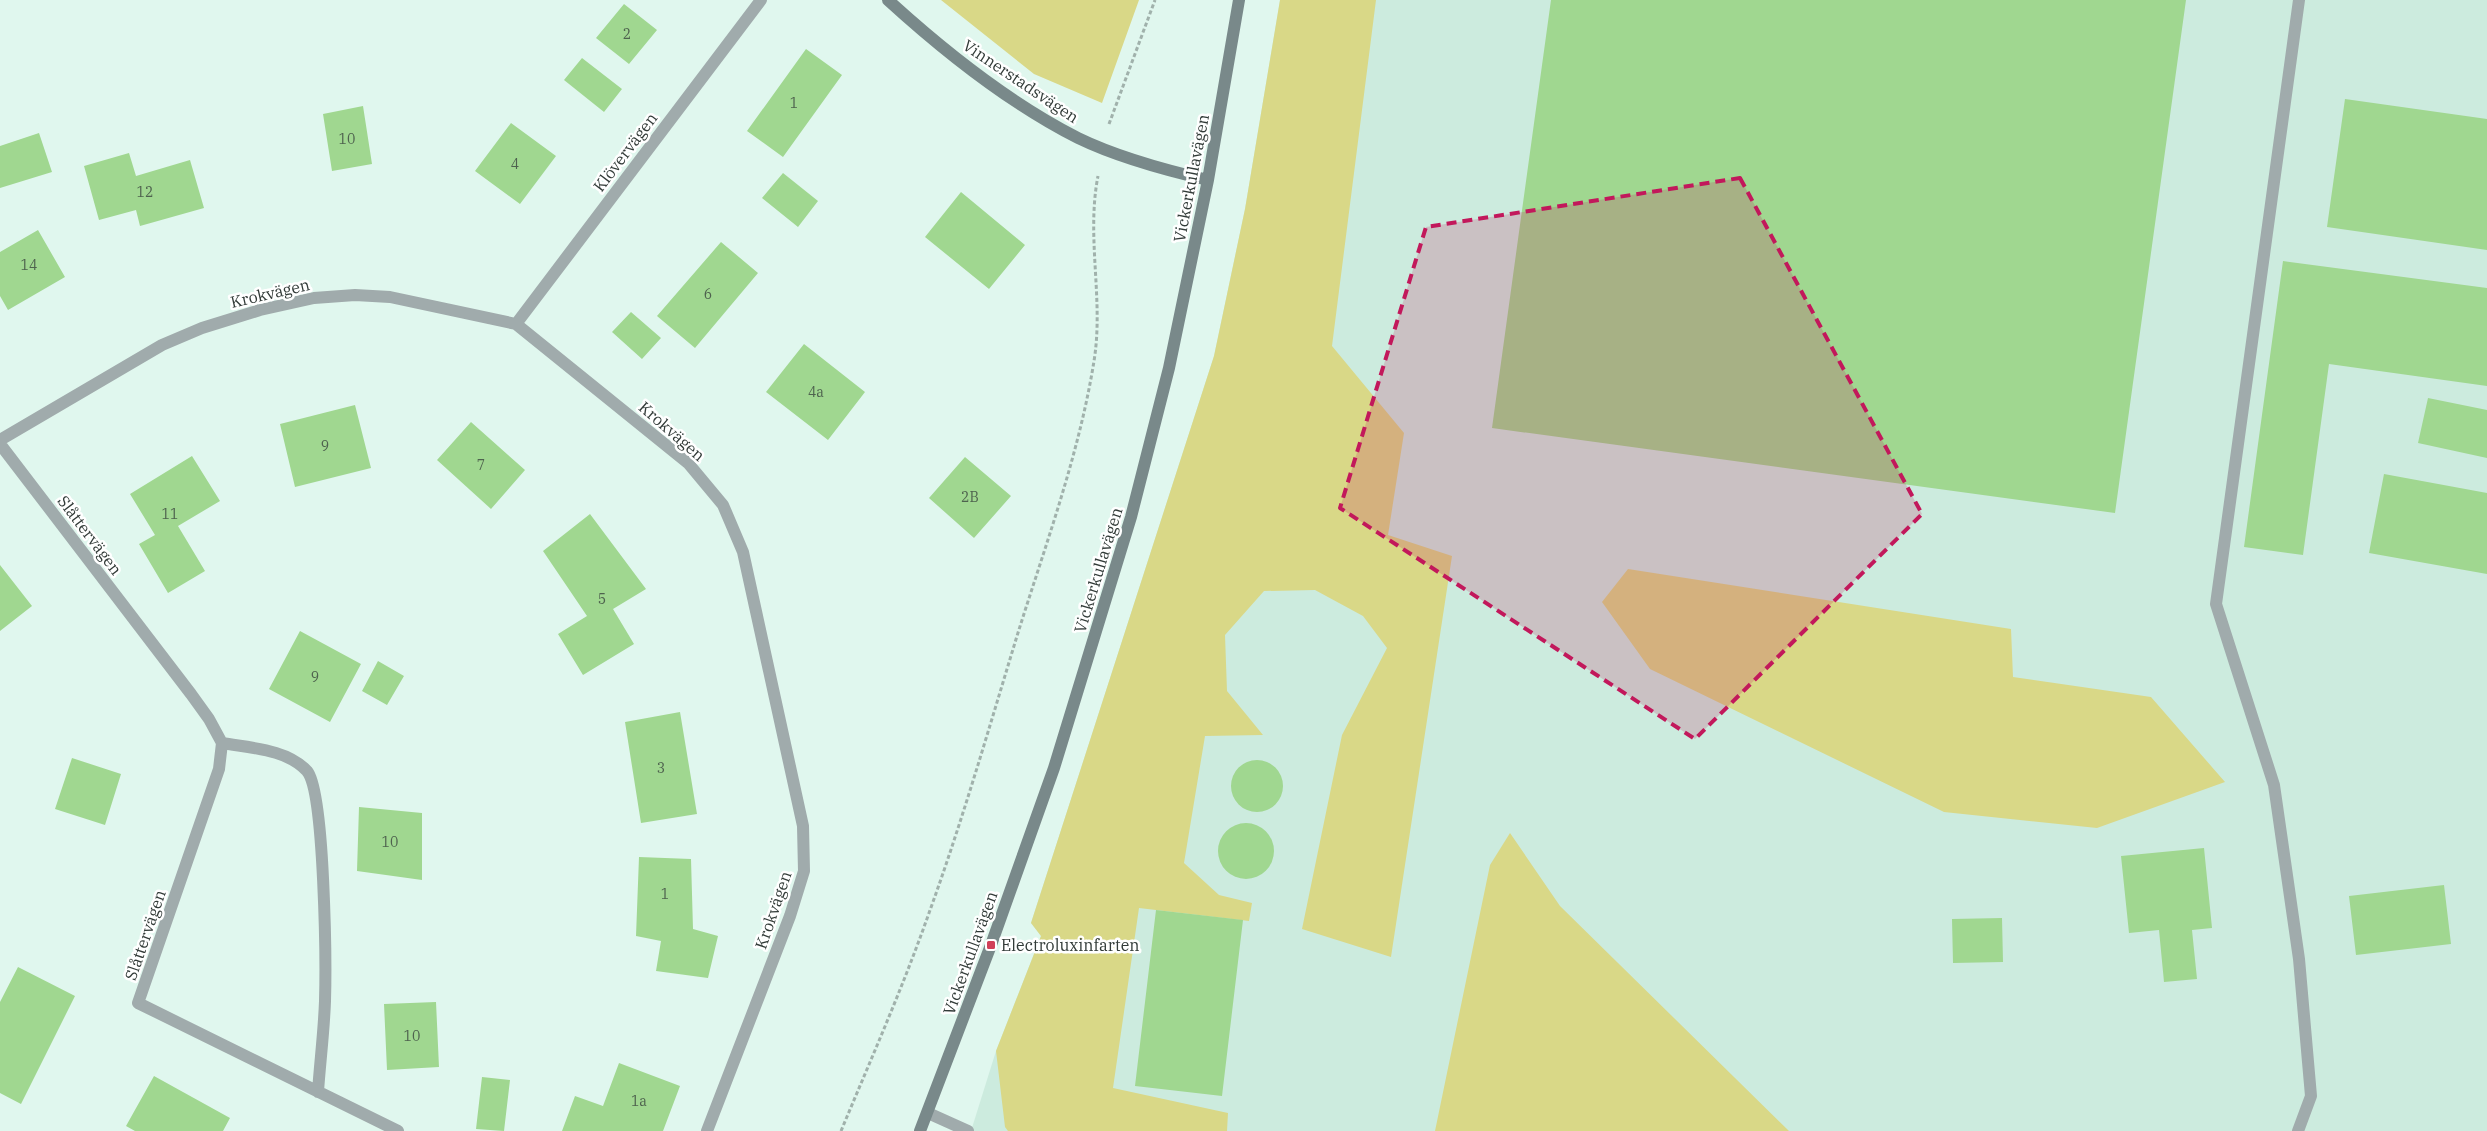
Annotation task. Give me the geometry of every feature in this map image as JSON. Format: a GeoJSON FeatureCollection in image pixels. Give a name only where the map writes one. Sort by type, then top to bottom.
{"type":"FeatureCollection","features":[{"type":"Feature","properties":{"kind":"main road","name":"Vinnerstadsvägen"},"geometry":{"type":"LineString","coordinates":[[888,0],[949,52],[992,84],[1035,113],[1079,138],[1175,172],[1208,180]]}},
{"type":"Feature","properties":{"kind":"main road","name":"Vickerkullavägen"},"geometry":{"type":"LineString","coordinates":[[920,1131],[991,946],[1054,768],[1132,517],[1169,368],[1208,180],[1239,0]]}},
{"type":"Feature","properties":{"kind":"street","name":"Klövervägen"},"geometry":{"type":"LineString","coordinates":[[516,324],[761,0]]}},
{"type":"Feature","properties":{"kind":"street"},"geometry":{"type":"LineString","coordinates":[[2298,1131],[2311,1096],[2299,959],[2274,785],[2216,604],[2299,0]]}},
{"type":"Feature","properties":{"kind":"street","name":"Krokvägen"},"geometry":{"type":"LineString","coordinates":[[0,442],[162,345],[202,328],[260,310],[314,298],[355,295],[390,297],[516,324],[688,463],[723,505],[743,552],[803,826],[804,871],[790,916],[707,1131]]}},
{"type":"Feature","properties":{"kind":"street","name":"Slåttervägen"},"geometry":{"type":"LineString","coordinates":[[0,442],[191,694],[209,719],[222,743],[219,769],[138,1003],[398,1131]]}},
{"type":"Feature","properties":{"kind":"street"},"geometry":{"type":"LineString","coordinates":[[222,743],[268,750],[297,763],[308,772],[315,786],[321,821],[325,1000],[318,1092]]}},
{"type":"Feature","properties":{"kind":"street"},"geometry":{"type":"LineString","coordinates":[[928,1113],[968,1131]]}},
{"type":"Feature","properties":{"kind":"path"},"geometry":{"type":"LineString","coordinates":[[841,1131],[930,913],[1056,512],[1082,417],[1094,360],[1097,312],[1094,238],[1095,191],[1103,147],[1114,108],[1147,27],[1155,0]]}},
{"type":"Feature","properties":{"kind":"highlighted area"},"geometry":{"type":"Polygon","coordinates":[[[1740,178],[1922,514],[1695,739],[1340,508],[1426,227],[1740,178]]]}},
{"type":"Feature","properties":{"kind":"shaded area"},"geometry":{"type":"Polygon","coordinates":[[[941,0],[1139,0],[1102,103],[1034,74],[941,0]]]}},
{"type":"Feature","properties":{"kind":"shaded area"},"geometry":{"type":"Polygon","coordinates":[[[1280,0],[2487,0],[2487,1131],[971,1131],[996,1051],[1041,936],[1031,923],[1214,356],[1245,209],[1280,0]]]}},
{"type":"Feature","properties":{"kind":"shaded area"},"geometry":{"type":"Polygon","coordinates":[[[1280,0],[1376,0],[1332,346],[1404,433],[1388,535],[1452,556],[1391,957],[1302,929],[1342,735],[1387,648],[1363,616],[1315,590],[1264,591],[1225,635],[1227,691],[1263,735],[1205,736],[1184,863],[1219,895],[1252,903],[1249,921],[1139,908],[1113,1088],[1228,1113],[1227,1131],[1008,1131],[1005,1127],[996,1051],[1041,936],[1031,923],[1214,356],[1245,209],[1280,0]]]}},
{"type":"Feature","properties":{"kind":"shaded area"},"geometry":{"type":"Polygon","coordinates":[[[1628,569],[2011,629],[2013,677],[2151,697],[2225,782],[2097,828],[1944,812],[1650,669],[1602,602],[1628,569]]]}},
{"type":"Feature","properties":{"kind":"shaded area"},"geometry":{"type":"Polygon","coordinates":[[[1510,833],[1560,906],[1789,1131],[1435,1131],[1490,865],[1510,833]]]}},
{"type":"Feature","properties":{"kind":"building"},"geometry":{"type":"Polygon","coordinates":[[[1551,0],[2186,0],[2115,513],[1492,428],[1551,0]]]}},
{"type":"Feature","properties":{"kind":"building"},"geometry":{"type":"Polygon","coordinates":[[[624,4],[657,30],[629,64],[596,38],[624,4]]]}},
{"type":"Feature","properties":{"kind":"building"},"geometry":{"type":"Polygon","coordinates":[[[806,49],[842,75],[783,157],[747,131],[806,49]]]}},
{"type":"Feature","properties":{"kind":"building"},"geometry":{"type":"Polygon","coordinates":[[[582,58],[622,89],[604,112],[564,80],[582,58]]]}},
{"type":"Feature","properties":{"kind":"building"},"geometry":{"type":"Polygon","coordinates":[[[2345,99],[2487,119],[2487,250],[2327,227],[2345,99]]]}},
{"type":"Feature","properties":{"kind":"building"},"geometry":{"type":"Polygon","coordinates":[[[363,106],[372,164],[332,171],[323,114],[363,106]]]}},
{"type":"Feature","properties":{"kind":"building"},"geometry":{"type":"Polygon","coordinates":[[[511,123],[556,156],[520,204],[475,171],[511,123]]]}},
{"type":"Feature","properties":{"kind":"building"},"geometry":{"type":"Polygon","coordinates":[[[39,133],[52,172],[0,188],[0,146],[39,133]]]}},
{"type":"Feature","properties":{"kind":"building"},"geometry":{"type":"Polygon","coordinates":[[[129,153],[136,176],[190,160],[204,208],[140,226],[136,210],[99,220],[84,166],[129,153]]]}},
{"type":"Feature","properties":{"kind":"building"},"geometry":{"type":"Polygon","coordinates":[[[783,173],[818,201],[798,227],[762,198],[783,173]]]}},
{"type":"Feature","properties":{"kind":"building"},"geometry":{"type":"Polygon","coordinates":[[[961,192],[1025,245],[989,289],[925,237],[961,192]]]}},
{"type":"Feature","properties":{"kind":"building"},"geometry":{"type":"Polygon","coordinates":[[[38,230],[65,277],[8,310],[0,296],[0,252],[38,230]]]}},
{"type":"Feature","properties":{"kind":"building"},"geometry":{"type":"Polygon","coordinates":[[[721,242],[758,273],[695,348],[657,316],[721,242]]]}},
{"type":"Feature","properties":{"kind":"building"},"geometry":{"type":"Polygon","coordinates":[[[2283,261],[2487,288],[2487,386],[2329,364],[2303,555],[2244,547],[2283,261]]]}},
{"type":"Feature","properties":{"kind":"building"},"geometry":{"type":"Polygon","coordinates":[[[631,312],[661,338],[642,359],[612,332],[631,312]]]}},
{"type":"Feature","properties":{"kind":"building"},"geometry":{"type":"Polygon","coordinates":[[[804,344],[865,392],[828,440],[766,392],[804,344]]]}},
{"type":"Feature","properties":{"kind":"building"},"geometry":{"type":"Polygon","coordinates":[[[2428,398],[2487,410],[2487,458],[2418,443],[2428,398]]]}},
{"type":"Feature","properties":{"kind":"building"},"geometry":{"type":"Polygon","coordinates":[[[355,405],[371,468],[295,487],[280,424],[355,405]]]}},
{"type":"Feature","properties":{"kind":"building"},"geometry":{"type":"Polygon","coordinates":[[[471,422],[525,470],[491,509],[437,460],[471,422]]]}},
{"type":"Feature","properties":{"kind":"building"},"geometry":{"type":"Polygon","coordinates":[[[192,456],[220,501],[178,526],[205,571],[168,593],[139,544],[155,535],[130,494],[192,456]]]}},
{"type":"Feature","properties":{"kind":"building"},"geometry":{"type":"Polygon","coordinates":[[[965,457],[1011,496],[974,538],[929,498],[965,457]]]}},
{"type":"Feature","properties":{"kind":"building"},"geometry":{"type":"Polygon","coordinates":[[[2384,474],[2487,493],[2487,574],[2369,553],[2384,474]]]}},
{"type":"Feature","properties":{"kind":"building"},"geometry":{"type":"Polygon","coordinates":[[[590,514],[646,589],[613,609],[634,644],[583,675],[558,634],[587,616],[543,551],[590,514]]]}},
{"type":"Feature","properties":{"kind":"building"},"geometry":{"type":"Polygon","coordinates":[[[0,565],[32,606],[0,631],[0,565]]]}},
{"type":"Feature","properties":{"kind":"building"},"geometry":{"type":"Polygon","coordinates":[[[300,631],[361,664],[330,722],[269,689],[300,631]]]}},
{"type":"Feature","properties":{"kind":"building"},"geometry":{"type":"Polygon","coordinates":[[[378,661],[404,676],[387,705],[362,691],[378,661]]]}},
{"type":"Feature","properties":{"kind":"building"},"geometry":{"type":"Polygon","coordinates":[[[680,712],[697,814],[641,823],[625,722],[680,712]]]}},
{"type":"Feature","properties":{"kind":"building"},"geometry":{"type":"Polygon","coordinates":[[[72,758],[121,774],[105,825],[55,809],[72,758]]]}},
{"type":"Feature","properties":{"kind":"building"},"geometry":{"type":"Polygon","coordinates":[[[1252,760],[1262,760],[1272,764],[1279,771],[1283,786],[1279,801],[1272,808],[1262,812],[1252,812],[1242,808],[1235,801],[1231,791],[1231,781],[1235,771],[1242,764],[1252,760]]]}},
{"type":"Feature","properties":{"kind":"building"},"geometry":{"type":"Polygon","coordinates":[[[359,807],[422,813],[422,880],[357,871],[359,807]]]}},
{"type":"Feature","properties":{"kind":"building"},"geometry":{"type":"Polygon","coordinates":[[[1246,823],[1261,828],[1269,836],[1274,851],[1269,866],[1261,874],[1246,879],[1231,874],[1223,866],[1218,851],[1223,836],[1231,828],[1246,823]]]}},
{"type":"Feature","properties":{"kind":"building"},"geometry":{"type":"Polygon","coordinates":[[[2204,848],[2212,928],[2192,930],[2197,979],[2164,982],[2159,930],[2129,933],[2121,856],[2204,848]]]}},
{"type":"Feature","properties":{"kind":"building"},"geometry":{"type":"Polygon","coordinates":[[[639,857],[691,859],[693,929],[718,936],[708,978],[656,971],[661,941],[636,936],[639,857]]]}},
{"type":"Feature","properties":{"kind":"building"},"geometry":{"type":"Polygon","coordinates":[[[2444,885],[2451,944],[2356,955],[2349,896],[2444,885]]]}},
{"type":"Feature","properties":{"kind":"building"},"geometry":{"type":"Polygon","coordinates":[[[1156,910],[1243,920],[1222,1096],[1135,1086],[1156,910]]]}},
{"type":"Feature","properties":{"kind":"building"},"geometry":{"type":"Polygon","coordinates":[[[2002,918],[2003,962],[1953,963],[1952,919],[2002,918]]]}},
{"type":"Feature","properties":{"kind":"building"},"geometry":{"type":"Polygon","coordinates":[[[18,967],[75,996],[21,1104],[0,1093],[0,1002],[18,967]]]}},
{"type":"Feature","properties":{"kind":"building"},"geometry":{"type":"Polygon","coordinates":[[[436,1002],[439,1067],[387,1070],[384,1004],[436,1002]]]}},
{"type":"Feature","properties":{"kind":"building"},"geometry":{"type":"Polygon","coordinates":[[[619,1063],[680,1086],[663,1131],[562,1131],[575,1096],[603,1106],[619,1063]]]}},
{"type":"Feature","properties":{"kind":"building"},"geometry":{"type":"Polygon","coordinates":[[[154,1076],[230,1118],[223,1131],[135,1131],[126,1126],[154,1076]]]}},
{"type":"Feature","properties":{"kind":"building"},"geometry":{"type":"Polygon","coordinates":[[[482,1077],[510,1080],[504,1131],[476,1129],[482,1077]]]}},
{"type":"Feature","properties":{"kind":"place","name":"Electroluxinfarten"},"geometry":{"type":"Point","coordinates":[991,945]}}]}
